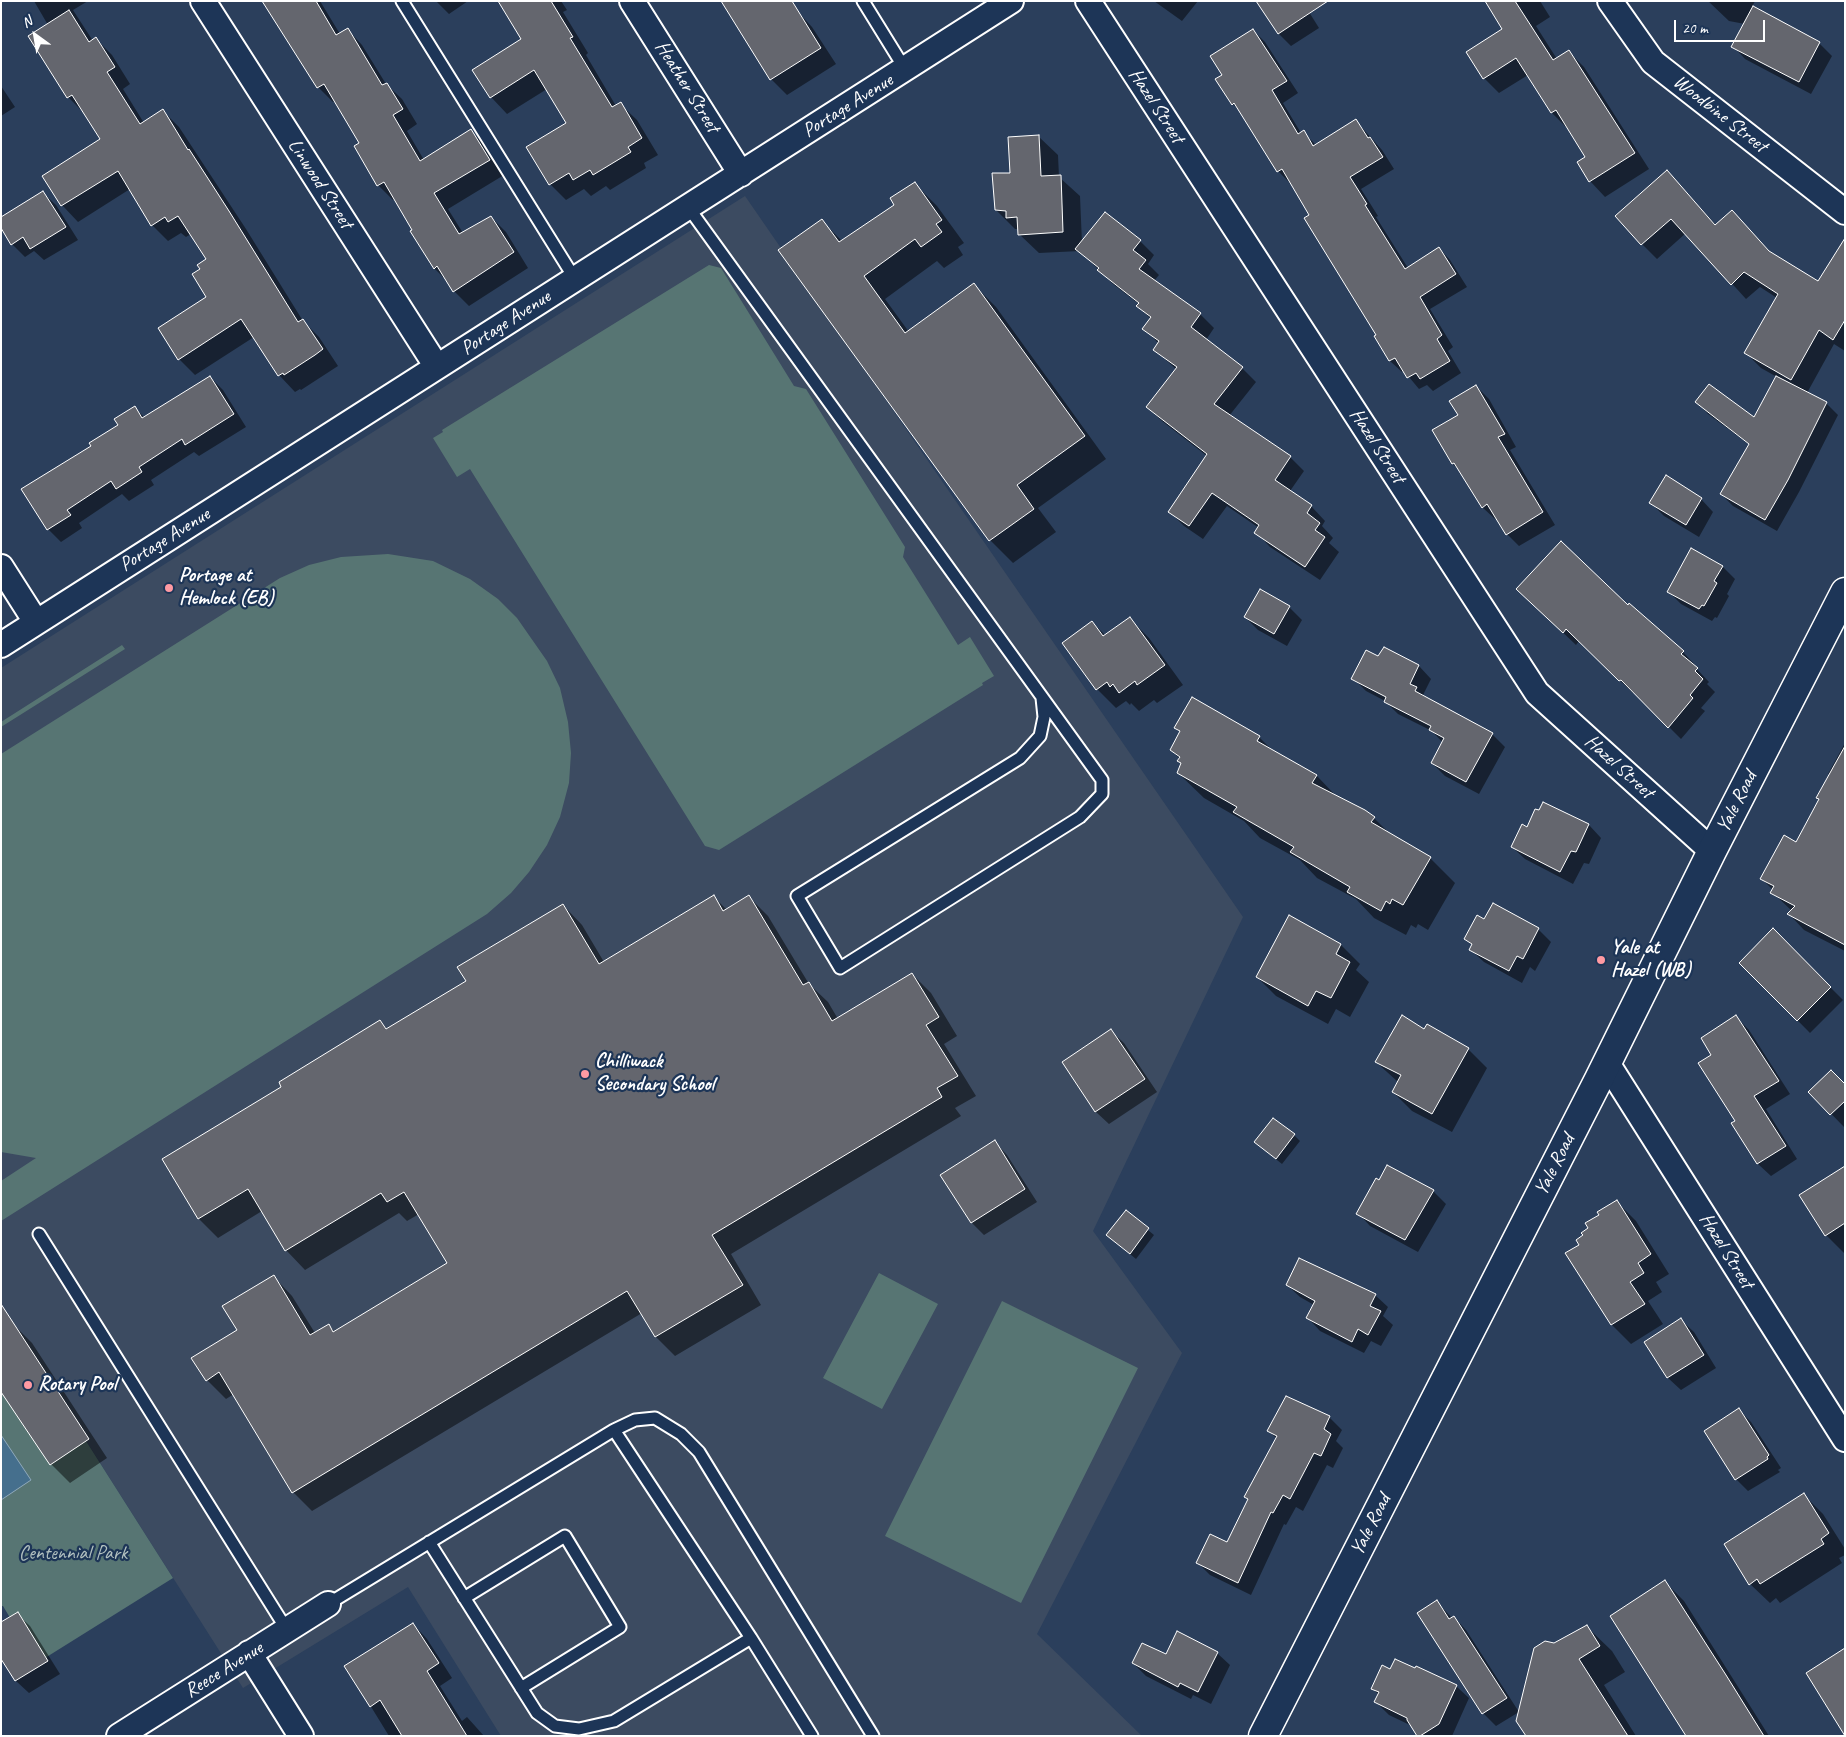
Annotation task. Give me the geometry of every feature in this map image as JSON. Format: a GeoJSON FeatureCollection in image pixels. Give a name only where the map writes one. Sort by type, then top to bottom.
{"type":"FeatureCollection","features":[{"type":"Feature","properties":{"kind":"main road","name":"Yale Road"},"geometry":{"type":"LineString","coordinates":[[1263,1736],[1845,592]]}},
{"type":"Feature","properties":{"kind":"street","name":"Linwood Street"},"geometry":{"type":"LineString","coordinates":[[203,1],[436,367]]}},
{"type":"Feature","properties":{"kind":"street","name":"Heather Street"},"geometry":{"type":"LineString","coordinates":[[632,1],[741,174]]}},
{"type":"Feature","properties":{"kind":"street","name":"Portage Avenue"},"geometry":{"type":"LineString","coordinates":[[1,645],[1011,1]]}},
{"type":"Feature","properties":{"kind":"street","name":"Hazel Street"},"geometry":{"type":"LineString","coordinates":[[1088,1],[1537,693],[1712,851]]}},
{"type":"Feature","properties":{"kind":"street","name":"Woodbine Street"},"geometry":{"type":"LineString","coordinates":[[1610,1],[1653,62],[1845,212]]}},
{"type":"Feature","properties":{"kind":"street"},"geometry":{"type":"LineString","coordinates":[[1,567],[36,622]]}},
{"type":"Feature","properties":{"kind":"street","name":"Hazel Street"},"geometry":{"type":"LineString","coordinates":[[1607,1063],[1845,1439]]}},
{"type":"Feature","properties":{"kind":"street","name":"Reece Avenue"},"geometry":{"type":"LineString","coordinates":[[119,1736],[328,1604]]}},
{"type":"Feature","properties":{"kind":"street"},"geometry":{"type":"LineString","coordinates":[[249,1653],[301,1736]]}},
{"type":"Feature","properties":{"kind":"lane"},"geometry":{"type":"LineString","coordinates":[[402,1],[575,279]]}},
{"type":"Feature","properties":{"kind":"lane"},"geometry":{"type":"LineString","coordinates":[[863,1],[905,69]]}},
{"type":"Feature","properties":{"kind":"lane"},"geometry":{"type":"LineString","coordinates":[[688,207],[1102,780],[1102,794],[1080,817],[840,968],[798,896],[1020,758],[1040,736],[1044,717],[1042,698]]}},
{"type":"Feature","properties":{"kind":"lane"},"geometry":{"type":"LineString","coordinates":[[39,1234],[287,1630]]}},
{"type":"Feature","properties":{"kind":"lane"},"geometry":{"type":"LineString","coordinates":[[328,1604],[614,1430],[634,1420],[655,1418],[681,1434],[698,1452],[873,1736]]}},
{"type":"Feature","properties":{"kind":"lane"},"geometry":{"type":"LineString","coordinates":[[614,1430],[751,1638],[812,1736]]}},
{"type":"Feature","properties":{"kind":"lane"},"geometry":{"type":"LineString","coordinates":[[464,1598],[565,1536],[620,1627],[521,1688]]}},
{"type":"Feature","properties":{"kind":"lane"},"geometry":{"type":"LineString","coordinates":[[429,1542],[537,1713],[555,1726],[579,1729],[614,1721],[751,1638]]}},
{"type":"Feature","properties":{"kind":"shaded area","name":"Chilliwack Secondary School"},"geometry":{"type":"Polygon","coordinates":[[[745,196],[1243,917],[1093,1231],[1182,1353],[1037,1634],[1142,1736],[501,1736],[408,1587],[243,1688],[1,1307],[1,668],[745,196]]]}},
{"type":"Feature","properties":{"kind":"shaded area"},"geometry":{"type":"Polygon","coordinates":[[[1,1435],[31,1480],[1,1500],[1,1435]]]}},
{"type":"Feature","properties":{"kind":"green space"},"geometry":{"type":"Polygon","coordinates":[[[709,265],[721,268],[794,386],[806,389],[905,547],[903,557],[958,645],[970,637],[994,676],[982,683],[983,685],[719,850],[705,846],[470,469],[457,477],[433,438],[443,432],[442,430],[709,265]]]}},
{"type":"Feature","properties":{"kind":"green space"},"geometry":{"type":"Polygon","coordinates":[[[388,554],[433,561],[470,579],[498,599],[517,618],[547,661],[560,688],[568,722],[571,753],[569,783],[560,817],[547,845],[529,872],[511,893],[487,914],[1,1221],[1,1181],[36,1158],[1,1152],[1,754],[280,578],[309,565],[341,557],[388,554]]]}},
{"type":"Feature","properties":{"kind":"green space"},"geometry":{"type":"Polygon","coordinates":[[[122,645],[125,649],[1,727],[1,722],[122,645]]]}},
{"type":"Feature","properties":{"kind":"green space"},"geometry":{"type":"Polygon","coordinates":[[[879,1273],[938,1304],[882,1409],[823,1378],[879,1273]]]}},
{"type":"Feature","properties":{"kind":"green space"},"geometry":{"type":"Polygon","coordinates":[[[1002,1301],[1138,1368],[1021,1603],[885,1536],[1002,1301]]]}},
{"type":"Feature","properties":{"kind":"green space","name":"Centennial Park"},"geometry":{"type":"Polygon","coordinates":[[[1,1307],[89,1439],[86,1441],[173,1578],[37,1663],[3,1606],[1,1606],[1,1307]]]}},
{"type":"Feature","properties":{"kind":"building"},"geometry":{"type":"Polygon","coordinates":[[[262,1],[316,1],[336,35],[348,28],[382,85],[387,83],[403,109],[393,115],[420,161],[471,129],[490,160],[434,193],[459,234],[491,216],[514,252],[453,292],[437,266],[434,269],[410,231],[412,230],[384,182],[377,186],[354,146],[359,143],[324,84],[317,88],[262,1]]]}},
{"type":"Feature","properties":{"kind":"building"},"geometry":{"type":"Polygon","coordinates":[[[498,1],[551,1],[573,37],[570,38],[612,107],[621,102],[642,138],[628,147],[631,152],[593,175],[590,170],[573,180],[569,173],[549,185],[526,147],[566,123],[534,70],[490,98],[472,70],[521,39],[498,1]]]}},
{"type":"Feature","properties":{"kind":"building"},"geometry":{"type":"Polygon","coordinates":[[[721,1],[792,1],[821,48],[770,80],[721,1]]]}},
{"type":"Feature","properties":{"kind":"building"},"geometry":{"type":"Polygon","coordinates":[[[1256,1],[1328,1],[1278,34],[1256,1]]]}},
{"type":"Feature","properties":{"kind":"building"},"geometry":{"type":"Polygon","coordinates":[[[1485,1],[1515,1],[1553,60],[1569,50],[1635,153],[1589,182],[1577,162],[1585,157],[1556,110],[1551,113],[1516,58],[1483,79],[1466,52],[1502,29],[1485,1]]]}},
{"type":"Feature","properties":{"kind":"building"},"geometry":{"type":"Polygon","coordinates":[[[1753,6],[1820,42],[1799,82],[1731,47],[1753,6]]]}},
{"type":"Feature","properties":{"kind":"building"},"geometry":{"type":"Polygon","coordinates":[[[69,10],[89,42],[96,37],[115,67],[107,72],[140,124],[163,109],[298,322],[303,319],[323,349],[315,355],[284,375],[283,373],[278,376],[241,319],[178,360],[158,328],[206,297],[192,274],[200,269],[197,265],[206,259],[178,216],[168,222],[165,217],[151,226],[118,171],[61,206],[42,176],[100,139],[72,95],[67,98],[28,36],[69,10]]]}},
{"type":"Feature","properties":{"kind":"building"},"geometry":{"type":"Polygon","coordinates":[[[1253,29],[1287,81],[1272,90],[1298,134],[1304,130],[1313,146],[1356,119],[1383,157],[1350,177],[1405,269],[1439,247],[1456,274],[1420,297],[1442,335],[1437,339],[1450,361],[1420,379],[1416,373],[1407,378],[1395,358],[1389,361],[1374,336],[1376,335],[1304,218],[1309,215],[1282,169],[1277,172],[1234,103],[1232,105],[1215,79],[1222,75],[1210,56],[1253,29]]]}},
{"type":"Feature","properties":{"kind":"building"},"geometry":{"type":"Polygon","coordinates":[[[1039,135],[1041,176],[1061,175],[1063,232],[1018,235],[1017,217],[1006,218],[1006,211],[995,210],[992,173],[1010,173],[1008,137],[1039,135]]]}},
{"type":"Feature","properties":{"kind":"building"},"geometry":{"type":"Polygon","coordinates":[[[1667,170],[1715,225],[1732,210],[1769,251],[1818,281],[1845,238],[1845,320],[1833,340],[1819,330],[1791,380],[1744,353],[1778,294],[1744,272],[1731,285],[1671,219],[1641,245],[1615,216],[1667,170]]]}},
{"type":"Feature","properties":{"kind":"building"},"geometry":{"type":"Polygon","coordinates":[[[915,182],[942,220],[936,224],[942,232],[921,247],[915,239],[864,276],[905,333],[974,283],[1085,436],[1017,485],[1034,509],[989,541],[778,250],[822,219],[839,242],[894,205],[890,198],[915,182]]]}},
{"type":"Feature","properties":{"kind":"building"},"geometry":{"type":"Polygon","coordinates":[[[43,191],[66,227],[30,249],[23,237],[11,245],[1,228],[1,217],[43,191]]]}},
{"type":"Feature","properties":{"kind":"building"},"geometry":{"type":"Polygon","coordinates":[[[1105,212],[1141,240],[1133,250],[1146,260],[1139,269],[1201,313],[1191,327],[1243,367],[1214,404],[1291,456],[1275,480],[1312,505],[1307,513],[1320,523],[1315,530],[1325,537],[1305,567],[1254,533],[1259,525],[1212,493],[1189,526],[1168,512],[1207,454],[1146,407],[1177,367],[1153,350],[1159,341],[1142,329],[1151,317],[1136,306],[1139,303],[1097,270],[1099,268],[1075,249],[1105,212]]]}},
{"type":"Feature","properties":{"kind":"building"},"geometry":{"type":"Polygon","coordinates":[[[210,376],[234,414],[185,445],[182,439],[139,467],[142,472],[116,489],[111,481],[67,510],[71,515],[47,530],[21,489],[91,446],[89,443],[118,425],[114,419],[135,406],[142,418],[210,376]]]}},
{"type":"Feature","properties":{"kind":"building"},"geometry":{"type":"Polygon","coordinates":[[[1776,376],[1827,402],[1788,480],[1765,520],[1720,494],[1749,444],[1695,402],[1709,384],[1754,417],[1776,376]]]}},
{"type":"Feature","properties":{"kind":"building"},"geometry":{"type":"Polygon","coordinates":[[[1476,385],[1505,434],[1498,437],[1543,512],[1506,535],[1487,504],[1482,508],[1454,463],[1452,464],[1432,430],[1458,415],[1449,401],[1476,385]]]}},
{"type":"Feature","properties":{"kind":"building"},"geometry":{"type":"Polygon","coordinates":[[[1666,475],[1702,498],[1686,525],[1649,503],[1666,475]]]}},
{"type":"Feature","properties":{"kind":"building"},"geometry":{"type":"Polygon","coordinates":[[[1561,541],[1628,605],[1629,603],[1684,651],[1681,654],[1698,668],[1695,671],[1703,679],[1690,695],[1693,698],[1668,728],[1621,680],[1619,681],[1566,629],[1563,633],[1516,589],[1561,541]]]}},
{"type":"Feature","properties":{"kind":"building"},"geometry":{"type":"Polygon","coordinates":[[[1691,548],[1723,566],[1714,581],[1717,583],[1704,606],[1702,605],[1699,609],[1667,592],[1691,548]]]}},
{"type":"Feature","properties":{"kind":"building"},"geometry":{"type":"Polygon","coordinates":[[[1260,589],[1290,606],[1274,634],[1244,617],[1260,589]]]}},
{"type":"Feature","properties":{"kind":"building"},"geometry":{"type":"Polygon","coordinates":[[[1130,617],[1165,665],[1137,685],[1135,681],[1119,693],[1113,684],[1110,687],[1107,682],[1096,690],[1062,643],[1092,621],[1103,636],[1130,617]]]}},
{"type":"Feature","properties":{"kind":"building"},"geometry":{"type":"Polygon","coordinates":[[[1384,647],[1419,665],[1410,684],[1417,687],[1415,691],[1493,733],[1466,782],[1431,763],[1444,738],[1429,730],[1431,726],[1384,702],[1386,697],[1351,679],[1366,650],[1378,656],[1384,647]]]}},
{"type":"Feature","properties":{"kind":"building"},"geometry":{"type":"Polygon","coordinates":[[[1192,697],[1260,736],[1257,741],[1317,775],[1312,783],[1365,810],[1375,817],[1371,822],[1431,857],[1403,905],[1392,899],[1390,904],[1386,901],[1381,911],[1347,892],[1350,887],[1290,852],[1294,847],[1233,812],[1237,807],[1177,773],[1181,763],[1177,761],[1180,757],[1170,750],[1180,731],[1174,728],[1192,697]]]}},
{"type":"Feature","properties":{"kind":"building"},"geometry":{"type":"Polygon","coordinates":[[[1845,746],[1845,945],[1787,914],[1795,906],[1770,893],[1774,886],[1760,879],[1784,835],[1796,842],[1819,799],[1816,798],[1845,746]]]}},
{"type":"Feature","properties":{"kind":"building"},"geometry":{"type":"Polygon","coordinates":[[[1543,802],[1589,824],[1576,852],[1571,851],[1560,872],[1511,847],[1522,824],[1527,827],[1535,809],[1539,810],[1543,802]]]}},
{"type":"Feature","properties":{"kind":"building"},"geometry":{"type":"Polygon","coordinates":[[[714,895],[723,911],[749,895],[803,985],[809,982],[832,1021],[912,973],[939,1017],[926,1025],[958,1076],[937,1088],[942,1097],[712,1235],[743,1285],[655,1337],[627,1291],[292,1493],[219,1372],[206,1381],[191,1358],[237,1330],[222,1306],[274,1275],[310,1335],[329,1324],[333,1332],[447,1263],[404,1192],[387,1202],[381,1193],[285,1251],[248,1189],[198,1219],[162,1159],[281,1087],[279,1082],[380,1020],[386,1029],[466,981],[457,967],[563,904],[599,964],[714,895]]]}},
{"type":"Feature","properties":{"kind":"building"},"geometry":{"type":"Polygon","coordinates":[[[1493,903],[1539,928],[1523,959],[1517,956],[1509,971],[1469,950],[1472,944],[1464,939],[1477,915],[1484,919],[1493,903]]]}},
{"type":"Feature","properties":{"kind":"building"},"geometry":{"type":"Polygon","coordinates":[[[1289,915],[1341,944],[1336,954],[1350,962],[1331,998],[1316,991],[1308,1006],[1256,977],[1289,915]]]}},
{"type":"Feature","properties":{"kind":"building"},"geometry":{"type":"Polygon","coordinates":[[[1773,928],[1831,987],[1797,1021],[1739,963],[1773,928]]]}},
{"type":"Feature","properties":{"kind":"building"},"geometry":{"type":"Polygon","coordinates":[[[1402,1015],[1424,1029],[1427,1024],[1469,1048],[1432,1114],[1392,1092],[1401,1075],[1375,1062],[1402,1015]]]}},
{"type":"Feature","properties":{"kind":"building"},"geometry":{"type":"Polygon","coordinates":[[[1736,1015],[1779,1081],[1754,1096],[1786,1146],[1757,1164],[1731,1123],[1735,1121],[1698,1063],[1711,1055],[1701,1038],[1736,1015]]]}},
{"type":"Feature","properties":{"kind":"building"},"geometry":{"type":"Polygon","coordinates":[[[1111,1029],[1145,1079],[1095,1112],[1062,1062],[1111,1029]]]}},
{"type":"Feature","properties":{"kind":"building"},"geometry":{"type":"Polygon","coordinates":[[[1831,1070],[1845,1084],[1845,1101],[1830,1115],[1808,1092],[1831,1070]]]}},
{"type":"Feature","properties":{"kind":"building"},"geometry":{"type":"Polygon","coordinates":[[[1273,1118],[1295,1134],[1276,1159],[1254,1142],[1273,1118]]]}},
{"type":"Feature","properties":{"kind":"building"},"geometry":{"type":"Polygon","coordinates":[[[995,1140],[1025,1189],[971,1223],[940,1175],[995,1140]]]}},
{"type":"Feature","properties":{"kind":"building"},"geometry":{"type":"Polygon","coordinates":[[[1387,1165],[1434,1190],[1405,1240],[1356,1214],[1376,1178],[1379,1180],[1387,1165]]]}},
{"type":"Feature","properties":{"kind":"building"},"geometry":{"type":"Polygon","coordinates":[[[1845,1166],[1845,1223],[1825,1236],[1799,1195],[1845,1166]]]}},
{"type":"Feature","properties":{"kind":"building"},"geometry":{"type":"Polygon","coordinates":[[[1617,1200],[1651,1254],[1638,1263],[1644,1273],[1630,1282],[1645,1304],[1611,1325],[1565,1253],[1579,1245],[1576,1240],[1588,1228],[1585,1223],[1599,1215],[1597,1212],[1617,1200]]]}},
{"type":"Feature","properties":{"kind":"building"},"geometry":{"type":"Polygon","coordinates":[[[1126,1210],[1149,1228],[1130,1254],[1106,1235],[1126,1210]]]}},
{"type":"Feature","properties":{"kind":"building"},"geometry":{"type":"Polygon","coordinates":[[[1299,1258],[1376,1294],[1370,1306],[1381,1311],[1368,1335],[1358,1329],[1352,1342],[1306,1318],[1315,1301],[1286,1285],[1299,1258]]]}},
{"type":"Feature","properties":{"kind":"building"},"geometry":{"type":"Polygon","coordinates":[[[1,1304],[89,1439],[50,1465],[1,1392],[1,1304]]]}},
{"type":"Feature","properties":{"kind":"building"},"geometry":{"type":"Polygon","coordinates":[[[1681,1318],[1704,1355],[1667,1378],[1644,1342],[1681,1318]]]}},
{"type":"Feature","properties":{"kind":"building"},"geometry":{"type":"Polygon","coordinates":[[[1286,1396],[1330,1416],[1324,1429],[1331,1434],[1321,1456],[1314,1453],[1290,1499],[1283,1495],[1273,1513],[1271,1512],[1238,1583],[1196,1563],[1210,1534],[1227,1542],[1248,1499],[1244,1497],[1277,1436],[1267,1431],[1286,1396]]]}},
{"type":"Feature","properties":{"kind":"building"},"geometry":{"type":"Polygon","coordinates":[[[1739,1408],[1769,1455],[1768,1459],[1735,1480],[1704,1431],[1739,1408]]]}},
{"type":"Feature","properties":{"kind":"building"},"geometry":{"type":"Polygon","coordinates":[[[1804,1493],[1829,1533],[1821,1539],[1824,1544],[1760,1584],[1757,1579],[1749,1585],[1724,1544],[1804,1493]]]}},
{"type":"Feature","properties":{"kind":"building"},"geometry":{"type":"Polygon","coordinates":[[[1665,1580],[1764,1736],[1686,1736],[1610,1616],[1665,1580]]]}},
{"type":"Feature","properties":{"kind":"building"},"geometry":{"type":"Polygon","coordinates":[[[1437,1600],[1449,1619],[1454,1616],[1507,1698],[1482,1714],[1417,1613],[1437,1600]]]}},
{"type":"Feature","properties":{"kind":"building"},"geometry":{"type":"Polygon","coordinates":[[[18,1612],[48,1661],[15,1681],[1,1659],[1,1622],[18,1612]]]}},
{"type":"Feature","properties":{"kind":"building"},"geometry":{"type":"Polygon","coordinates":[[[413,1623],[439,1663],[427,1671],[467,1736],[402,1736],[380,1700],[370,1707],[344,1666],[413,1623]]]}},
{"type":"Feature","properties":{"kind":"building"},"geometry":{"type":"Polygon","coordinates":[[[1587,1625],[1600,1646],[1579,1659],[1628,1736],[1526,1736],[1516,1721],[1534,1648],[1545,1641],[1554,1643],[1587,1625]]]}},
{"type":"Feature","properties":{"kind":"building"},"geometry":{"type":"Polygon","coordinates":[[[1177,1631],[1218,1652],[1198,1692],[1180,1683],[1178,1687],[1132,1663],[1142,1643],[1166,1654],[1177,1631]]]}},
{"type":"Feature","properties":{"kind":"building"},"geometry":{"type":"Polygon","coordinates":[[[1845,1648],[1845,1736],[1806,1673],[1845,1648]]]}},
{"type":"Feature","properties":{"kind":"building"},"geometry":{"type":"Polygon","coordinates":[[[1395,1659],[1415,1668],[1416,1666],[1457,1685],[1439,1724],[1420,1736],[1417,1736],[1407,1718],[1374,1702],[1379,1692],[1371,1689],[1382,1665],[1390,1669],[1395,1659]]]}},
{"type":"Feature","properties":{"kind":"place","name":"Portage at Hemlock (EB)"},"geometry":{"type":"Point","coordinates":[169,588]}},
{"type":"Feature","properties":{"kind":"place","name":"Yale at Hazel (WB)"},"geometry":{"type":"Point","coordinates":[1601,960]}},
{"type":"Feature","properties":{"kind":"place","name":"Chilliwack Secondary School"},"geometry":{"type":"Point","coordinates":[585,1074]}},
{"type":"Feature","properties":{"kind":"place","name":"Rotary Pool"},"geometry":{"type":"Point","coordinates":[28,1385]}}]}
